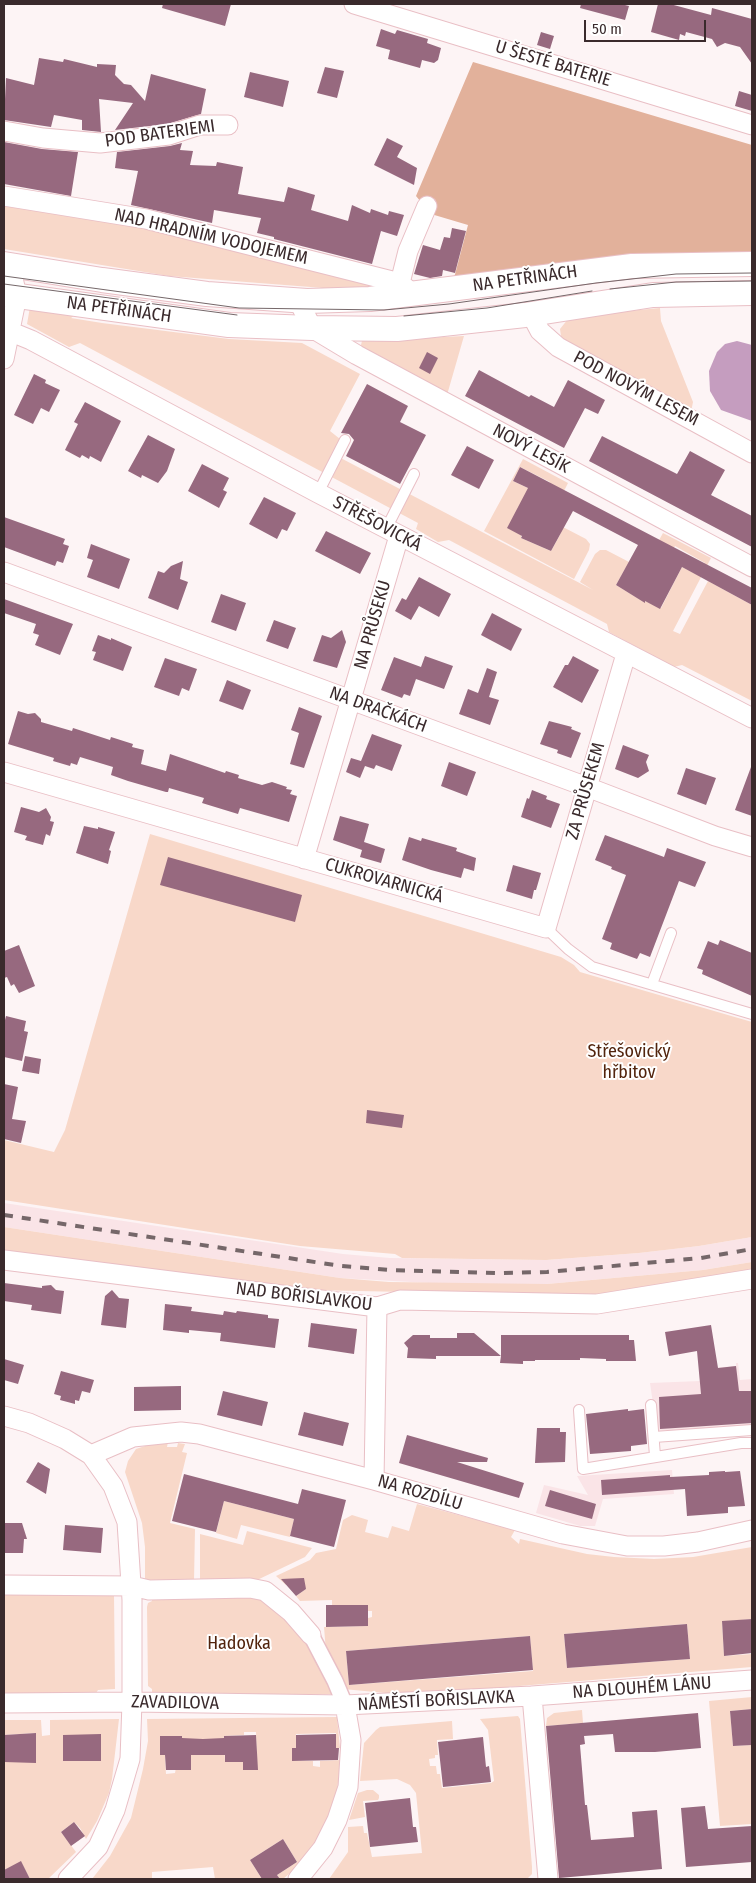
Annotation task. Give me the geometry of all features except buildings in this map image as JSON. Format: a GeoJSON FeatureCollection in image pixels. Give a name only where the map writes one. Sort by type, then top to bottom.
{"type":"FeatureCollection","features":[{"type":"Feature","properties":{"kind":"street","name":"U ŠESTÉ BATERIE"},"geometry":{"type":"LineString","coordinates":[[354,4],[752,125]]}},
{"type":"Feature","properties":{"kind":"street","name":"POD BATERIEMI"},"geometry":{"type":"LineString","coordinates":[[4,131],[43,138],[100,143],[169,136],[200,125],[228,125]]}},
{"type":"Feature","properties":{"kind":"street","name":"NAD HRADNÍM VODOJEMEM"},"geometry":{"type":"LineString","coordinates":[[4,196],[146,219],[407,288]]}},
{"type":"Feature","properties":{"kind":"street"},"geometry":{"type":"LineString","coordinates":[[407,288],[408,251],[427,206]]}},
{"type":"Feature","properties":{"kind":"street"},"geometry":{"type":"LineString","coordinates":[[4,359],[10,295],[16,286],[6,264]]}},
{"type":"Feature","properties":{"kind":"street","name":"NA PETŘINÁCH"},"geometry":{"type":"LineString","coordinates":[[6,264],[95,279],[207,294],[298,300],[370,299],[407,288],[632,266],[752,264]]}},
{"type":"Feature","properties":{"kind":"street","name":"NA PETŘINÁCH"},"geometry":{"type":"LineString","coordinates":[[10,295],[229,325],[397,329],[531,314],[653,294],[752,293]]}},
{"type":"Feature","properties":{"kind":"street"},"geometry":{"type":"LineString","coordinates":[[298,300],[312,328]]}},
{"type":"Feature","properties":{"kind":"street","name":"POD NOVÝM LESEM"},"geometry":{"type":"LineString","coordinates":[[531,314],[540,331],[558,347],[752,453]]}},
{"type":"Feature","properties":{"kind":"street","name":"NOVÝ LESÍK"},"geometry":{"type":"LineString","coordinates":[[312,328],[376,366],[752,567]]}},
{"type":"Feature","properties":{"kind":"street","name":"STŘEŠOVICKÁ"},"geometry":{"type":"LineString","coordinates":[[7,330],[31,340],[392,532],[752,718]]}},
{"type":"Feature","properties":{"kind":"street","name":"NA PRŮSEKU"},"geometry":{"type":"LineString","coordinates":[[304,858],[351,700],[392,532]]}},
{"type":"Feature","properties":{"kind":"street","name":"NA DRAČKÁCH"},"geometry":{"type":"LineString","coordinates":[[4,572],[715,836],[752,847]]}},
{"type":"Feature","properties":{"kind":"street","name":"ZA PRŮSEKEM"},"geometry":{"type":"LineString","coordinates":[[546,928],[626,654]]}},
{"type":"Feature","properties":{"kind":"street","name":"CUKROVARNICKÁ"},"geometry":{"type":"LineString","coordinates":[[4,772],[546,928]]}},
{"type":"Feature","properties":{"kind":"street","name":"NAD BOŘISLAVKOU"},"geometry":{"type":"LineString","coordinates":[[4,1260],[377,1307],[400,1300],[597,1304],[752,1279]]}},
{"type":"Feature","properties":{"kind":"street"},"geometry":{"type":"LineString","coordinates":[[374,1480],[377,1307]]}},
{"type":"Feature","properties":{"kind":"street"},"geometry":{"type":"LineString","coordinates":[[4,1416],[29,1423],[64,1439],[91,1455],[113,1486],[126,1522],[132,1586],[130,1759],[115,1810],[98,1847],[68,1879]]}},
{"type":"Feature","properties":{"kind":"street","name":"NA ROZDÍLU"},"geometry":{"type":"LineString","coordinates":[[91,1455],[134,1437],[180,1432],[199,1434],[374,1480],[563,1534],[627,1546],[664,1546],[698,1542],[752,1530]]}},
{"type":"Feature","properties":{"kind":"street"},"geometry":{"type":"LineString","coordinates":[[4,1585],[132,1586],[149,1590],[250,1588],[265,1591],[291,1612],[311,1635],[346,1705]]}},
{"type":"Feature","properties":{"kind":"street","name":"NA DLOUHÉM LÁNU"},"geometry":{"type":"LineString","coordinates":[[532,1696],[752,1680]]}},
{"type":"Feature","properties":{"kind":"street","name":"NÁMĚSTÍ BOŘISLAVKA"},"geometry":{"type":"LineString","coordinates":[[298,1879],[323,1848],[337,1820],[348,1787],[350,1740],[346,1705],[532,1696],[548,1879]]}},
{"type":"Feature","properties":{"kind":"street","name":"ZAVADILOVA"},"geometry":{"type":"LineString","coordinates":[[4,1703],[132,1702],[346,1705]]}},
{"type":"Feature","properties":{"kind":"lane"},"geometry":{"type":"LineString","coordinates":[[318,493],[345,440]]}},
{"type":"Feature","properties":{"kind":"lane"},"geometry":{"type":"LineString","coordinates":[[392,532],[414,474]]}},
{"type":"Feature","properties":{"kind":"lane","name":"CUKROVARNICKÁ"},"geometry":{"type":"LineString","coordinates":[[546,928],[568,949],[592,966],[752,1014]]}},
{"type":"Feature","properties":{"kind":"lane"},"geometry":{"type":"LineString","coordinates":[[652,984],[671,933]]}},
{"type":"Feature","properties":{"kind":"lane"},"geometry":{"type":"LineString","coordinates":[[651,1405],[655,1456]]}},
{"type":"Feature","properties":{"kind":"lane"},"geometry":{"type":"LineString","coordinates":[[579,1410],[583,1469],[655,1456],[752,1443]]}},
{"type":"Feature","properties":{"kind":"lane"},"geometry":{"type":"LineString","coordinates":[[654,1437],[752,1430]]}},
{"type":"Feature","properties":{"kind":"shaded area"},"geometry":{"type":"Polygon","coordinates":[[[473,62],[752,145],[752,257],[453,282],[468,225],[431,214],[416,196],[473,62]]]}},
{"type":"Feature","properties":{"kind":"shaded area"},"geometry":{"type":"Polygon","coordinates":[[[737,341],[752,345],[752,421],[721,410],[710,391],[709,371],[717,352],[725,344],[737,341]]]}},
{"type":"Feature","properties":{"kind":"shaded area"},"geometry":{"type":"Polygon","coordinates":[[[4,1203],[343,1254],[390,1258],[546,1260],[639,1253],[752,1237],[752,1262],[703,1270],[547,1284],[447,1284],[340,1278],[4,1227],[4,1203]]]}},
{"type":"Feature","properties":{"kind":"shaded area"},"geometry":{"type":"Polygon","coordinates":[[[736,1363],[738,1363],[740,1380],[752,1379],[752,1427],[657,1431],[650,1383],[700,1381],[699,1369],[736,1366],[736,1363]]]}},
{"type":"Feature","properties":{"kind":"shaded area"},"geometry":{"type":"Polygon","coordinates":[[[672,1470],[674,1494],[603,1499],[595,1526],[580,1526],[536,1513],[544,1485],[588,1495],[577,1476],[672,1470]]]}},
{"type":"Feature","properties":{"kind":"green space"},"geometry":{"type":"Polygon","coordinates":[[[4,202],[151,229],[373,286],[362,291],[169,276],[4,249],[4,202]]]}},
{"type":"Feature","properties":{"kind":"green space"},"geometry":{"type":"Polygon","coordinates":[[[30,307],[78,313],[71,318],[102,323],[229,339],[302,343],[360,374],[330,431],[340,439],[333,454],[593,590],[580,582],[595,554],[600,550],[606,550],[631,563],[625,569],[616,585],[644,602],[661,608],[682,567],[698,575],[705,563],[675,546],[668,558],[653,551],[663,533],[711,558],[673,631],[680,634],[708,581],[752,605],[752,701],[682,665],[674,667],[609,632],[607,624],[449,540],[438,542],[416,529],[418,523],[80,343],[69,347],[27,324],[30,307]]]}},
{"type":"Feature","properties":{"kind":"green space"},"geometry":{"type":"Polygon","coordinates":[[[660,308],[661,321],[693,402],[691,412],[562,343],[560,329],[568,319],[660,308]]]}},
{"type":"Feature","properties":{"kind":"green space"},"geometry":{"type":"Polygon","coordinates":[[[464,336],[447,395],[360,349],[362,341],[464,336]]]}},
{"type":"Feature","properties":{"kind":"green space"},"geometry":{"type":"Polygon","coordinates":[[[523,459],[568,483],[559,501],[544,493],[550,482],[520,467],[513,481],[528,488],[521,538],[551,551],[560,535],[561,526],[586,539],[590,544],[589,550],[574,579],[484,531],[523,459]]]}},
{"type":"Feature","properties":{"kind":"green space","name":"Střešovický hřbitov"},"geometry":{"type":"Polygon","coordinates":[[[150,834],[561,957],[574,965],[580,972],[752,1022],[752,1237],[639,1253],[546,1260],[402,1258],[395,1254],[300,1246],[4,1200],[4,1140],[54,1152],[65,1130],[150,834]]]}},
{"type":"Feature","properties":{"kind":"green space"},"geometry":{"type":"Polygon","coordinates":[[[4,1227],[340,1278],[389,1282],[547,1284],[703,1270],[752,1262],[752,1273],[595,1296],[311,1290],[4,1252],[4,1227]]]}},
{"type":"Feature","properties":{"kind":"green space"},"geometry":{"type":"Polygon","coordinates":[[[168,1442],[167,1447],[177,1447],[178,1443],[185,1444],[182,1452],[187,1453],[170,1523],[195,1529],[194,1581],[145,1581],[145,1547],[142,1523],[125,1472],[128,1461],[136,1449],[168,1442]]]}},
{"type":"Feature","properties":{"kind":"green space"},"geometry":{"type":"Polygon","coordinates":[[[224,1501],[294,1519],[290,1537],[241,1525],[237,1539],[216,1533],[224,1501]]]}},
{"type":"Feature","properties":{"kind":"green space"},"geometry":{"type":"Polygon","coordinates":[[[417,1504],[515,1530],[511,1537],[519,1544],[520,1539],[587,1554],[654,1559],[693,1557],[752,1547],[752,1619],[722,1622],[724,1656],[752,1654],[752,1667],[421,1694],[397,1694],[343,1689],[326,1652],[324,1627],[368,1626],[368,1618],[372,1617],[372,1611],[368,1611],[368,1605],[332,1605],[332,1600],[300,1601],[296,1596],[306,1589],[291,1579],[286,1585],[276,1576],[310,1560],[316,1553],[336,1549],[343,1520],[352,1515],[368,1520],[365,1532],[388,1538],[392,1526],[409,1531],[417,1504]],[[687,1624],[564,1634],[567,1668],[690,1659],[687,1624]],[[530,1636],[346,1651],[349,1685],[533,1671],[530,1636]]]}},
{"type":"Feature","properties":{"kind":"green space"},"geometry":{"type":"Polygon","coordinates":[[[247,1531],[312,1548],[305,1557],[253,1582],[200,1581],[200,1534],[243,1545],[247,1531]]]}},
{"type":"Feature","properties":{"kind":"green space"},"geometry":{"type":"Polygon","coordinates":[[[4,1593],[114,1594],[115,1689],[98,1690],[94,1696],[4,1697],[4,1593]]]}},
{"type":"Feature","properties":{"kind":"green space","name":"Hadovka"},"geometry":{"type":"Polygon","coordinates":[[[152,1595],[260,1595],[299,1626],[330,1682],[332,1694],[152,1696],[152,1689],[148,1686],[147,1607],[148,1603],[152,1601],[152,1595]]]}},
{"type":"Feature","properties":{"kind":"green space"},"geometry":{"type":"Polygon","coordinates":[[[752,1697],[752,1709],[730,1711],[733,1746],[752,1745],[752,1824],[720,1826],[709,1701],[752,1697]]]}},
{"type":"Feature","properties":{"kind":"green space"},"geometry":{"type":"Polygon","coordinates":[[[582,1710],[583,1723],[546,1726],[547,1718],[554,1713],[582,1710]]]}},
{"type":"Feature","properties":{"kind":"green space"},"geometry":{"type":"Polygon","coordinates":[[[518,1716],[520,1719],[532,1867],[532,1874],[528,1878],[329,1879],[348,1852],[348,1827],[363,1826],[364,1833],[367,1833],[372,1857],[422,1853],[416,1793],[410,1785],[397,1779],[360,1781],[364,1743],[376,1730],[380,1727],[452,1721],[453,1739],[437,1740],[438,1755],[435,1755],[435,1758],[429,1759],[430,1766],[436,1766],[437,1774],[440,1774],[442,1788],[491,1783],[494,1781],[488,1730],[480,1719],[518,1716]]]}},
{"type":"Feature","properties":{"kind":"green space"},"geometry":{"type":"Polygon","coordinates":[[[337,1717],[340,1748],[336,1748],[336,1733],[296,1734],[296,1748],[292,1749],[292,1761],[313,1761],[313,1766],[320,1767],[320,1761],[341,1760],[337,1790],[329,1818],[316,1845],[300,1865],[283,1879],[280,1879],[277,1875],[297,1862],[283,1839],[250,1860],[262,1879],[215,1879],[213,1867],[152,1872],[152,1878],[92,1879],[110,1856],[131,1818],[148,1741],[147,1719],[337,1717]],[[244,1732],[244,1735],[224,1736],[225,1762],[243,1762],[243,1770],[257,1770],[256,1732],[244,1732]],[[160,1736],[160,1755],[165,1755],[166,1774],[175,1773],[182,1736],[160,1736]]]}},
{"type":"Feature","properties":{"kind":"green space"},"geometry":{"type":"Polygon","coordinates":[[[119,1719],[109,1793],[97,1821],[86,1839],[74,1822],[61,1832],[76,1852],[48,1879],[30,1879],[21,1862],[4,1870],[4,1762],[36,1762],[36,1733],[4,1735],[4,1720],[41,1720],[42,1736],[50,1735],[50,1720],[119,1719]],[[63,1735],[63,1761],[101,1761],[101,1735],[63,1735]]]}},
{"type":"Feature","properties":{"kind":"green space"},"geometry":{"type":"Polygon","coordinates":[[[373,1790],[379,1795],[378,1800],[363,1801],[365,1817],[349,1820],[358,1793],[373,1790]]]}},
{"type":"Feature","properties":{"kind":"tram line"},"geometry":{"type":"LineString","coordinates":[[4,276],[239,308],[384,310],[449,304],[596,283],[676,274],[752,273]]}},
{"type":"Feature","properties":{"kind":"tram line"},"geometry":{"type":"LineString","coordinates":[[610,289],[676,282],[752,281]]}},
{"type":"Feature","properties":{"kind":"tram line"},"geometry":{"type":"LineString","coordinates":[[4,284],[237,315]]}},
{"type":"Feature","properties":{"kind":"tram line"},"geometry":{"type":"LineString","coordinates":[[404,316],[487,308],[592,291]]}},
{"type":"Feature","properties":{"kind":"railway"},"geometry":{"type":"LineString","coordinates":[[4,1215],[341,1266],[390,1270],[498,1273],[547,1272],[701,1258],[752,1249]]}}]}
